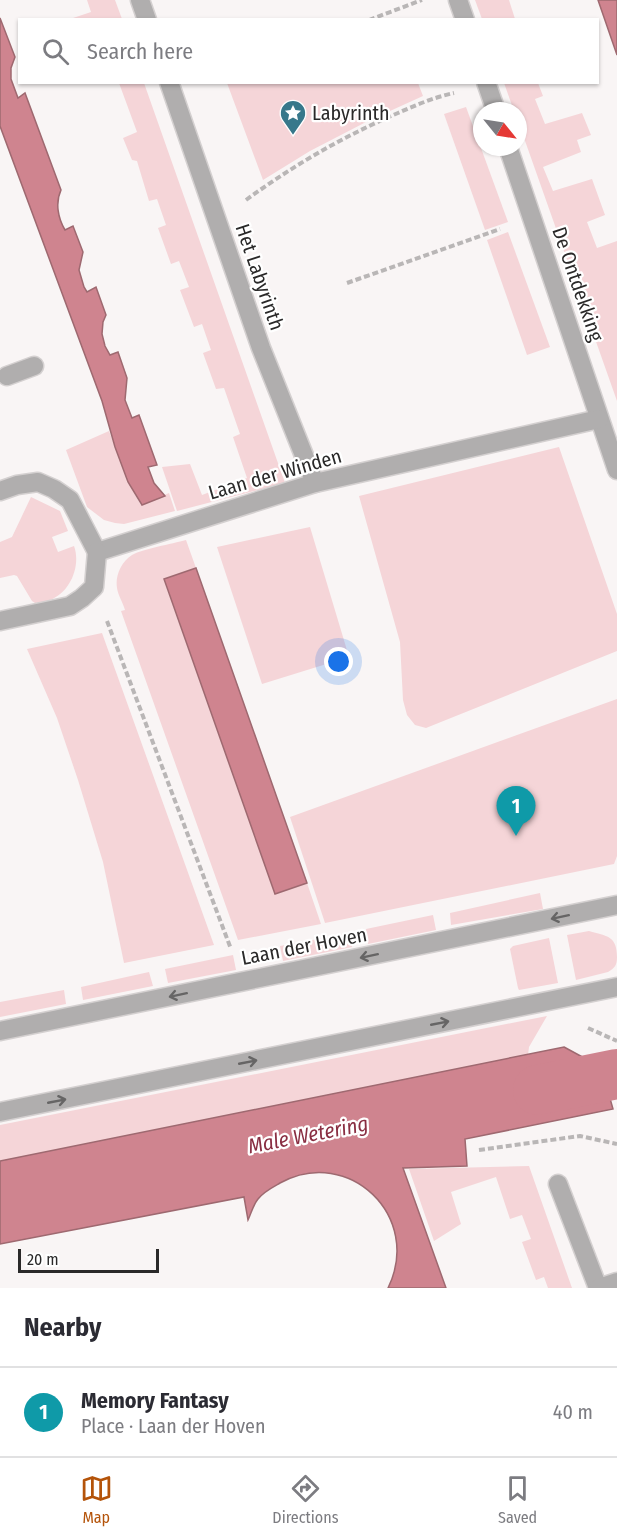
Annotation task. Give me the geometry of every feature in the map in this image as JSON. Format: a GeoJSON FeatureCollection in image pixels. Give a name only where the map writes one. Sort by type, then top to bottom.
{"type":"FeatureCollection","features":[{"type":"Feature","properties":{"kind":"street"},"geometry":{"type":"LineString","coordinates":[[140,0],[146,18]]}},
{"type":"Feature","properties":{"kind":"street"},"geometry":{"type":"LineString","coordinates":[[458,0],[464,18]]}},
{"type":"Feature","properties":{"kind":"street","name":"Het Labyrinth"},"geometry":{"type":"LineString","coordinates":[[170,84],[261,348],[315,483]]}},
{"type":"Feature","properties":{"kind":"street"},"geometry":{"type":"LineString","coordinates":[[487,84],[493,102]]}},
{"type":"Feature","properties":{"kind":"street","name":"De Ontdekking"},"geometry":{"type":"LineString","coordinates":[[511,156],[617,470]]}},
{"type":"Feature","properties":{"kind":"street"},"geometry":{"type":"LineString","coordinates":[[7,376],[34,366]]}},
{"type":"Feature","properties":{"kind":"street","name":"Laan der Winden"},"geometry":{"type":"LineString","coordinates":[[97,552],[315,483],[599,419]]}},
{"type":"Feature","properties":{"kind":"street"},"geometry":{"type":"LineString","coordinates":[[0,491],[17,485],[39,482],[54,489],[70,500],[97,552],[93,587],[82,598],[70,606],[0,621]]}},
{"type":"Feature","properties":{"kind":"street","name":"Laan der Hoven"},"geometry":{"type":"LineString","coordinates":[[0,1031],[617,905]]}},
{"type":"Feature","properties":{"kind":"street"},"geometry":{"type":"LineString","coordinates":[[0,1112],[617,987]]}},
{"type":"Feature","properties":{"kind":"street"},"geometry":{"type":"LineString","coordinates":[[558,1184],[599,1288],[617,1282]]}},
{"type":"Feature","properties":{"kind":"path"},"geometry":{"type":"LineString","coordinates":[[374,18],[422,0]]}},
{"type":"Feature","properties":{"kind":"path"},"geometry":{"type":"LineString","coordinates":[[217,221],[267,185],[342,138],[414,106],[487,84]]}},
{"type":"Feature","properties":{"kind":"path"},"geometry":{"type":"LineString","coordinates":[[347,283],[532,219]]}},
{"type":"Feature","properties":{"kind":"path"},"geometry":{"type":"LineString","coordinates":[[93,587],[231,949]]}},
{"type":"Feature","properties":{"kind":"path"},"geometry":{"type":"LineString","coordinates":[[479,1150],[580,1136],[617,1144]]}},
{"type":"Feature","properties":{"kind":"shaded area"},"geometry":{"type":"Polygon","coordinates":[[[87,0],[115,0],[122,18],[73,18],[91,12],[87,0]]]}},
{"type":"Feature","properties":{"kind":"shaded area"},"geometry":{"type":"Polygon","coordinates":[[[475,0],[509,0],[515,18],[482,18],[475,0]]]}},
{"type":"Feature","properties":{"kind":"shaded area"},"geometry":{"type":"Polygon","coordinates":[[[119,84],[144,84],[285,483],[177,511],[162,467],[190,464],[202,495],[247,478],[233,437],[240,434],[224,388],[216,389],[203,353],[211,350],[202,324],[194,327],[180,290],[189,287],[179,261],[171,264],[158,228],[166,225],[157,199],[149,201],[137,161],[132,160],[123,138],[137,132],[119,84]]]}},
{"type":"Feature","properties":{"kind":"shaded area","name":"Labyrinth"},"geometry":{"type":"Polygon","coordinates":[[[227,84],[418,84],[423,96],[310,151],[263,180],[227,84]]]}},
{"type":"Feature","properties":{"kind":"shaded area"},"geometry":{"type":"Polygon","coordinates":[[[504,84],[538,84],[543,96],[535,99],[545,124],[582,113],[591,135],[577,140],[581,152],[543,167],[553,191],[592,179],[605,215],[587,222],[597,248],[617,241],[617,401],[527,146],[527,102],[511,102],[504,84]]]}},
{"type":"Feature","properties":{"kind":"shaded area"},"geometry":{"type":"Polygon","coordinates":[[[466,107],[473,126],[473,156],[484,156],[508,222],[485,230],[444,114],[466,107]]]}},
{"type":"Feature","properties":{"kind":"shaded area"},"geometry":{"type":"Polygon","coordinates":[[[508,232],[550,347],[527,355],[487,240],[508,232]]]}},
{"type":"Feature","properties":{"kind":"shaded area"},"geometry":{"type":"Polygon","coordinates":[[[109,431],[128,482],[141,505],[169,493],[175,511],[124,524],[104,520],[87,507],[66,450],[109,431]]]}},
{"type":"Feature","properties":{"kind":"shaded area"},"geometry":{"type":"Polygon","coordinates":[[[559,447],[617,614],[617,651],[426,728],[415,725],[407,715],[403,700],[400,642],[359,496],[559,447]]]}},
{"type":"Feature","properties":{"kind":"shaded area"},"geometry":{"type":"Polygon","coordinates":[[[31,497],[60,511],[68,531],[52,537],[58,552],[74,546],[76,553],[75,569],[64,591],[50,600],[35,603],[17,576],[0,578],[0,542],[12,537],[31,497]]]}},
{"type":"Feature","properties":{"kind":"shaded area"},"geometry":{"type":"Polygon","coordinates":[[[310,527],[349,657],[262,684],[217,547],[310,527]]]}},
{"type":"Feature","properties":{"kind":"shaded area"},"geometry":{"type":"Polygon","coordinates":[[[186,540],[196,568],[164,580],[275,894],[307,883],[321,924],[238,940],[121,611],[125,610],[118,591],[117,579],[125,561],[137,553],[186,540]]]}},
{"type":"Feature","properties":{"kind":"shaded area"},"geometry":{"type":"Polygon","coordinates":[[[102,633],[214,945],[124,963],[103,862],[78,780],[57,718],[27,649],[102,633]]]}},
{"type":"Feature","properties":{"kind":"shaded area"},"geometry":{"type":"Polygon","coordinates":[[[617,699],[617,856],[614,864],[325,923],[290,817],[617,699]]]}},
{"type":"Feature","properties":{"kind":"shaded area"},"geometry":{"type":"Polygon","coordinates":[[[540,893],[543,909],[451,925],[450,913],[540,893]]]}},
{"type":"Feature","properties":{"kind":"shaded area"},"geometry":{"type":"Polygon","coordinates":[[[433,915],[436,930],[368,944],[366,929],[433,915]]]}},
{"type":"Feature","properties":{"kind":"shaded area"},"geometry":{"type":"Polygon","coordinates":[[[589,931],[606,936],[613,941],[617,950],[617,962],[608,972],[576,980],[567,935],[589,931]]]}},
{"type":"Feature","properties":{"kind":"shaded area"},"geometry":{"type":"Polygon","coordinates":[[[350,933],[352,947],[283,961],[280,946],[350,933]]]}},
{"type":"Feature","properties":{"kind":"shaded area"},"geometry":{"type":"Polygon","coordinates":[[[549,938],[558,983],[519,990],[510,949],[513,946],[549,938]]]}},
{"type":"Feature","properties":{"kind":"shaded area"},"geometry":{"type":"Polygon","coordinates":[[[233,955],[236,970],[168,983],[165,969],[233,955]]]}},
{"type":"Feature","properties":{"kind":"shaded area"},"geometry":{"type":"Polygon","coordinates":[[[149,972],[153,986],[83,1000],[81,987],[149,972]]]}},
{"type":"Feature","properties":{"kind":"shaded area"},"geometry":{"type":"Polygon","coordinates":[[[64,990],[66,1004],[0,1017],[0,1002],[64,990]]]}},
{"type":"Feature","properties":{"kind":"shaded area"},"geometry":{"type":"Polygon","coordinates":[[[547,1016],[529,1047],[528,1055],[0,1161],[0,1125],[547,1016]]]}},
{"type":"Feature","properties":{"kind":"shaded area"},"geometry":{"type":"Polygon","coordinates":[[[529,1166],[572,1288],[548,1288],[544,1277],[536,1280],[522,1242],[531,1239],[522,1215],[510,1219],[496,1177],[451,1192],[461,1224],[434,1241],[409,1169],[529,1166]]]}},
{"type":"Feature","properties":{"kind":"water"},"geometry":{"type":"Polygon","coordinates":[[[598,0],[617,0],[617,55],[598,0]]]}},
{"type":"Feature","properties":{"kind":"water"},"geometry":{"type":"Polygon","coordinates":[[[0,18],[15,57],[11,68],[11,79],[18,98],[25,93],[61,190],[58,210],[61,221],[65,230],[73,226],[83,252],[79,270],[84,287],[87,292],[96,287],[106,315],[102,334],[105,346],[110,355],[118,352],[127,378],[125,400],[132,418],[139,415],[157,465],[148,467],[154,483],[165,496],[142,505],[128,482],[102,401],[0,126],[0,18]]]}},
{"type":"Feature","properties":{"kind":"water"},"geometry":{"type":"Polygon","coordinates":[[[196,568],[307,883],[275,894],[164,579],[196,568]]]}},
{"type":"Feature","properties":{"kind":"water"},"geometry":{"type":"Polygon","coordinates":[[[564,1047],[601,1067],[613,1109],[465,1139],[467,1166],[403,1168],[446,1288],[388,1288],[396,1262],[396,1236],[387,1214],[373,1195],[354,1181],[331,1173],[306,1174],[280,1183],[260,1196],[248,1220],[244,1197],[0,1244],[0,1161],[564,1047]]]}},
{"type":"Feature","properties":{"kind":"waterway","name":"Male Wetering"},"geometry":{"type":"LineString","coordinates":[[538,1090],[617,1074]]}},
{"type":"Feature","properties":{"kind":"place","name":"Labyrinth"},"geometry":{"type":"Point","coordinates":[293,136]}},
{"type":"Feature","properties":{"kind":"place","name":"Memory Fantasy"},"geometry":{"type":"Point","coordinates":[516,836]}}]}
